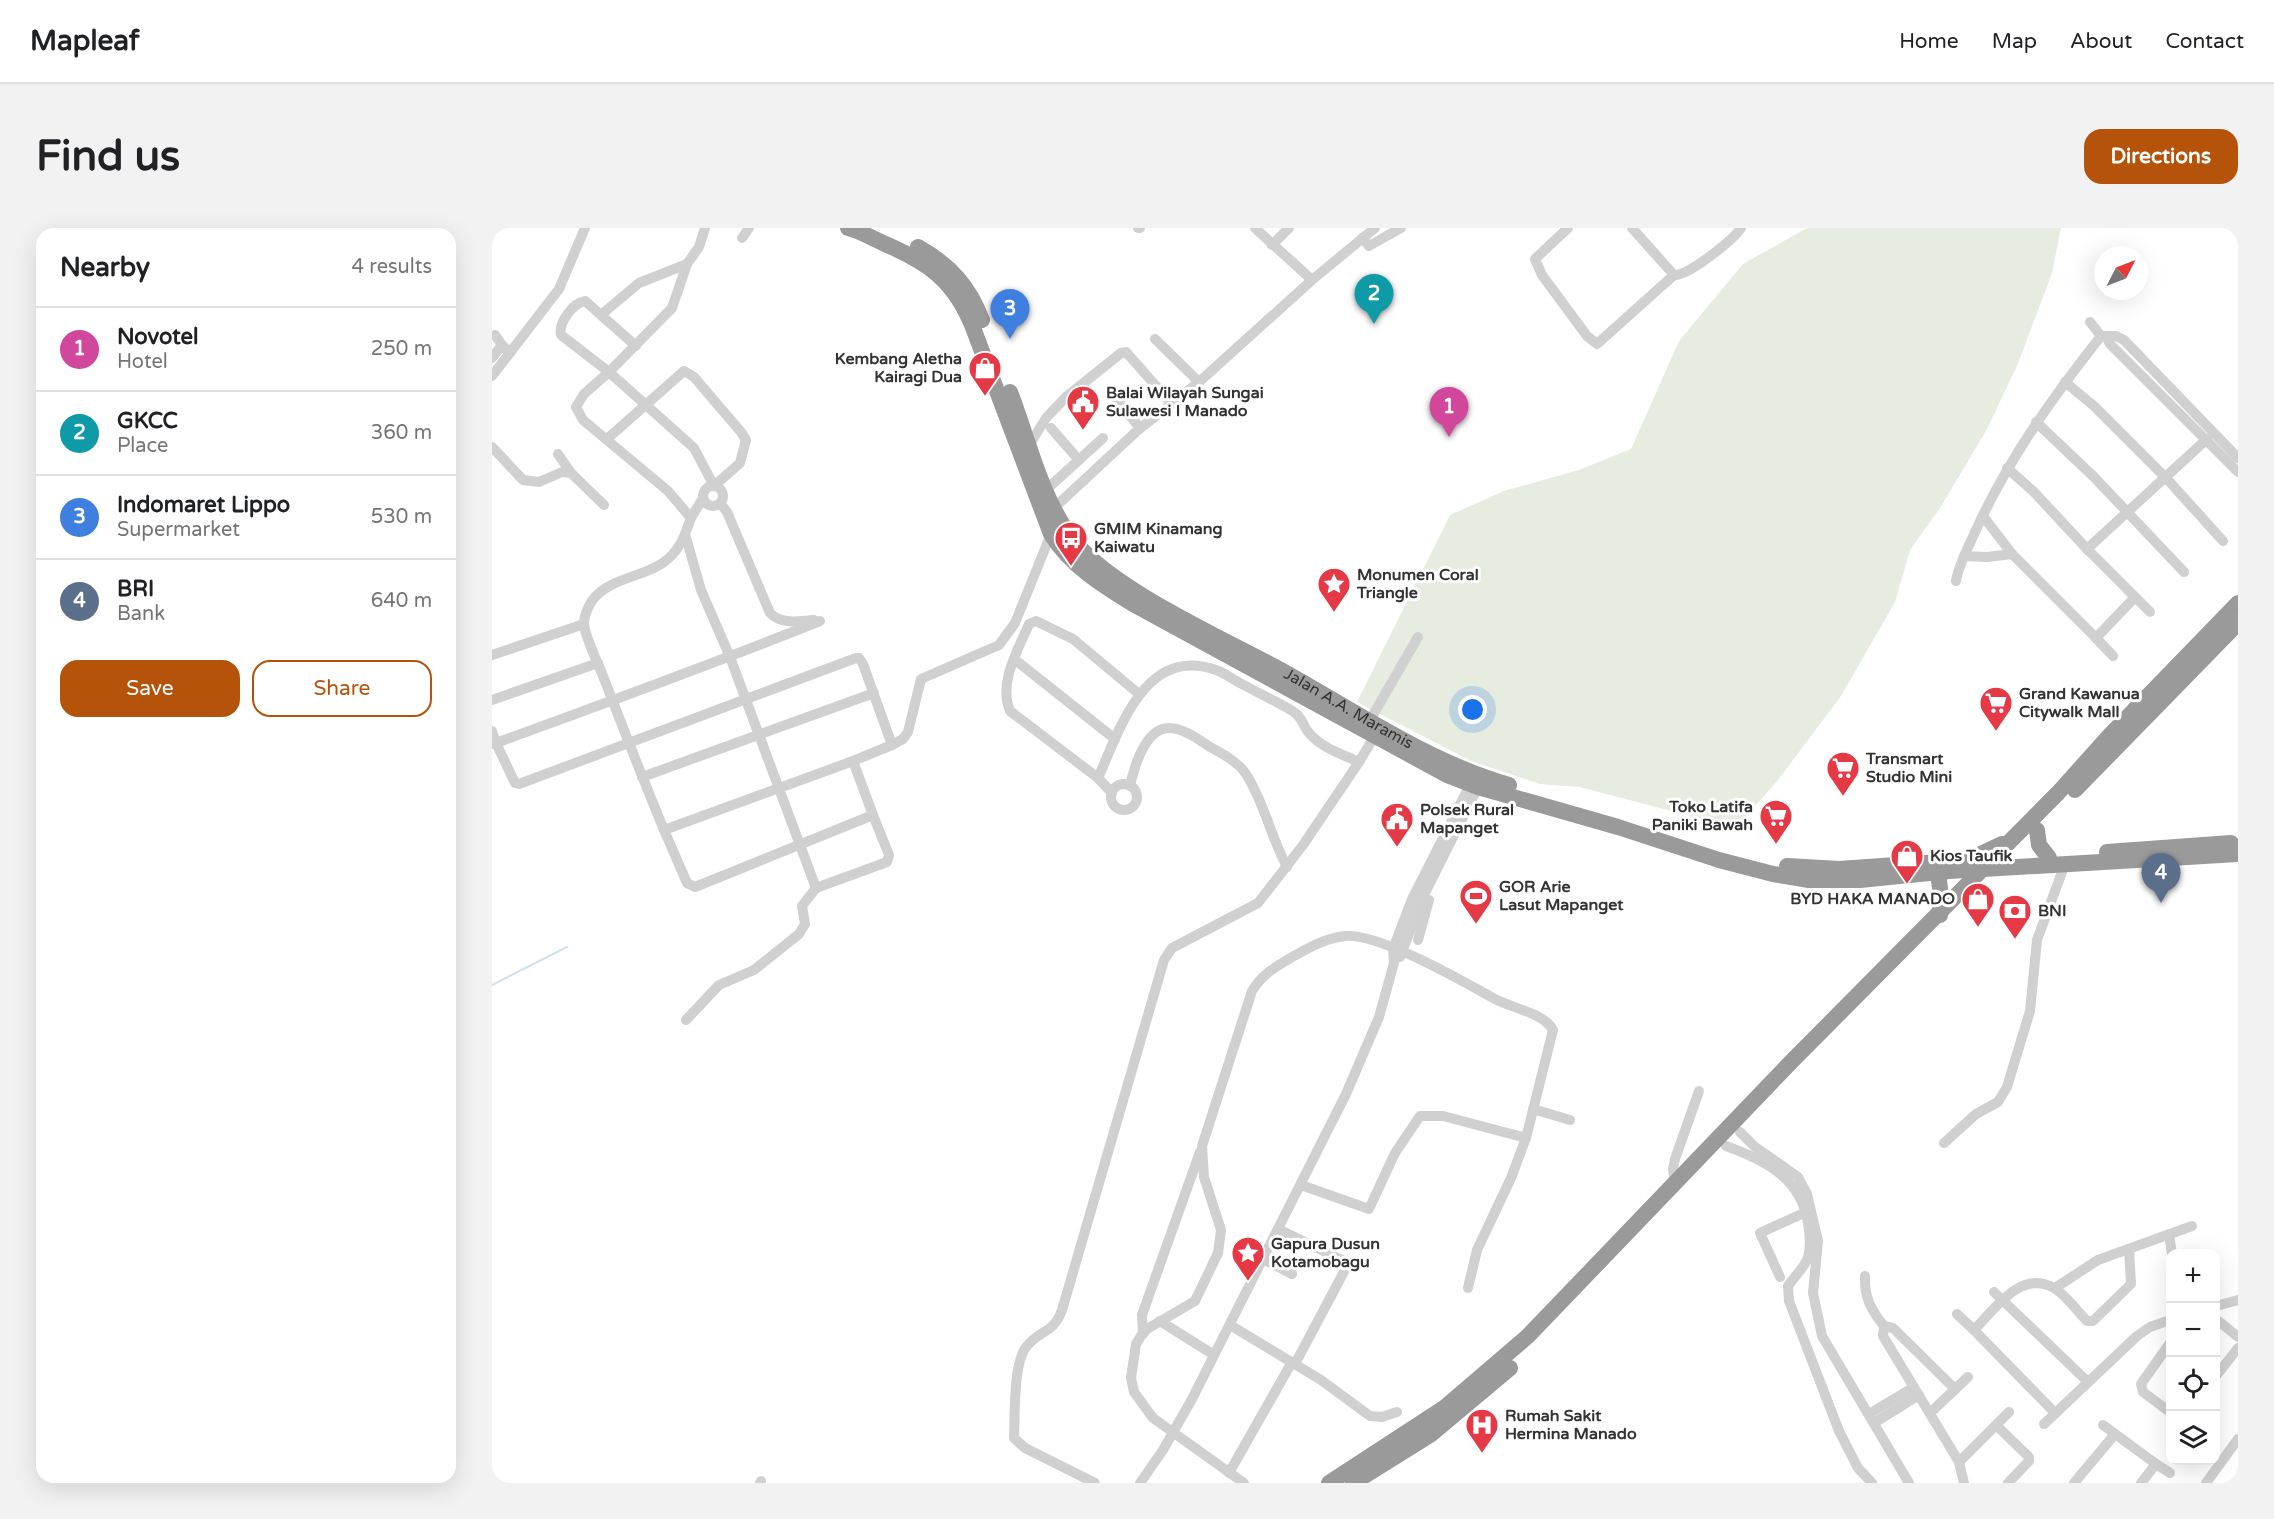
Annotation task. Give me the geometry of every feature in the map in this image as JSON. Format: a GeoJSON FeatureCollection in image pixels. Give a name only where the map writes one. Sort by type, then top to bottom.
{"type":"FeatureCollection","features":[{"type":"Feature","properties":{"kind":"highway"},"geometry":{"type":"LineString","coordinates":[[849,228],[918,260],[943,278],[958,296],[972,325],[1051,534],[1066,554],[1099,583],[1374,737],[1476,780],[1773,874],[1809,880],[1843,881],[1938,873],[1989,865],[2238,854]]}},
{"type":"Feature","properties":{"kind":"highway","name":"Jalan A.A. Maramis"},"geometry":{"type":"LineString","coordinates":[[876,228],[933,256],[949,268],[967,288],[978,309],[1053,509],[1064,528],[1084,553],[1133,588],[1476,780],[1790,867],[1839,869],[1989,865],[2029,860],[2057,861]]}},
{"type":"Feature","properties":{"kind":"highway"},"geometry":{"type":"LineString","coordinates":[[1329,1483],[1444,1408],[1504,1359],[1791,1062],[1912,950],[1940,915],[2238,603]]}},
{"type":"Feature","properties":{"kind":"highway"},"geometry":{"type":"LineString","coordinates":[[1989,865],[2037,830],[2238,623]]}},
{"type":"Feature","properties":{"kind":"highway"},"geometry":{"type":"LineString","coordinates":[[2037,830],[2039,845],[2057,861]]}},
{"type":"Feature","properties":{"kind":"highway"},"geometry":{"type":"LineString","coordinates":[[1353,1483],[1430,1435],[1486,1390],[1740,1132],[2014,839]]}},
{"type":"Feature","properties":{"kind":"highway"},"geometry":{"type":"LineString","coordinates":[[2057,861],[2146,847],[2238,843]]}},
{"type":"Feature","properties":{"kind":"highway"},"geometry":{"type":"LineString","coordinates":[[1938,873],[1941,896],[1940,915]]}},
{"type":"Feature","properties":{"kind":"street"},"geometry":{"type":"LineString","coordinates":[[492,376],[506,349],[559,289],[585,228]]}},
{"type":"Feature","properties":{"kind":"street"},"geometry":{"type":"LineString","coordinates":[[691,518],[668,491],[583,420],[576,407],[584,394],[636,346],[672,308],[687,264],[699,248],[705,228]]}},
{"type":"Feature","properties":{"kind":"street"},"geometry":{"type":"LineString","coordinates":[[1255,228],[1312,280]]}},
{"type":"Feature","properties":{"kind":"street"},"geometry":{"type":"LineString","coordinates":[[1272,245],[1289,228]]}},
{"type":"Feature","properties":{"kind":"street"},"geometry":{"type":"LineString","coordinates":[[1053,509],[1140,428],[1172,405],[1312,280],[1375,228]]}},
{"type":"Feature","properties":{"kind":"street"},"geometry":{"type":"LineString","coordinates":[[1362,238],[1369,246],[1401,228]]}},
{"type":"Feature","properties":{"kind":"street"},"geometry":{"type":"LineString","coordinates":[[1568,228],[1535,259],[1542,275],[1594,343],[1600,342],[1674,275],[1689,272],[1733,239],[1741,228]]}},
{"type":"Feature","properties":{"kind":"street"},"geometry":{"type":"LineString","coordinates":[[1632,228],[1674,275]]}},
{"type":"Feature","properties":{"kind":"street"},"geometry":{"type":"LineString","coordinates":[[603,314],[636,285],[687,264]]}},
{"type":"Feature","properties":{"kind":"street"},"geometry":{"type":"LineString","coordinates":[[636,346],[603,314],[582,301],[571,310],[560,333],[609,372],[694,448],[714,486],[723,494],[720,503]]}},
{"type":"Feature","properties":{"kind":"street"},"geometry":{"type":"LineString","coordinates":[[2090,322],[2110,344],[2194,419],[2226,452],[2238,472]]}},
{"type":"Feature","properties":{"kind":"street"},"geometry":{"type":"LineString","coordinates":[[495,335],[506,349]]}},
{"type":"Feature","properties":{"kind":"street"},"geometry":{"type":"LineString","coordinates":[[1956,581],[1964,556],[2007,468],[2065,382],[2103,336]]}},
{"type":"Feature","properties":{"kind":"street"},"geometry":{"type":"LineString","coordinates":[[1155,339],[1199,382]]}},
{"type":"Feature","properties":{"kind":"street"},"geometry":{"type":"LineString","coordinates":[[492,358],[506,349]]}},
{"type":"Feature","properties":{"kind":"street"},"geometry":{"type":"LineString","coordinates":[[1030,444],[1052,411],[1121,352],[1126,352],[1172,405]]}},
{"type":"Feature","properties":{"kind":"street"},"geometry":{"type":"LineString","coordinates":[[607,439],[678,374],[687,372],[741,432],[745,444],[740,463],[714,486],[705,489],[703,498],[674,553],[662,564],[597,594],[589,605],[584,624],[628,742],[687,883],[692,887],[873,815]]}},
{"type":"Feature","properties":{"kind":"street"},"geometry":{"type":"LineString","coordinates":[[2065,382],[2094,406],[2167,479],[2223,542]]}},
{"type":"Feature","properties":{"kind":"street"},"geometry":{"type":"LineString","coordinates":[[1108,390],[1140,428]]}},
{"type":"Feature","properties":{"kind":"street"},"geometry":{"type":"LineString","coordinates":[[2194,419],[2207,439],[2238,458]]}},
{"type":"Feature","properties":{"kind":"street"},"geometry":{"type":"LineString","coordinates":[[2036,422],[2058,441],[2184,572]]}},
{"type":"Feature","properties":{"kind":"street"},"geometry":{"type":"LineString","coordinates":[[1051,428],[1078,459]]}},
{"type":"Feature","properties":{"kind":"street"},"geometry":{"type":"LineString","coordinates":[[1046,490],[1103,438]]}},
{"type":"Feature","properties":{"kind":"street"},"geometry":{"type":"LineString","coordinates":[[2087,549],[2167,479],[2207,439]]}},
{"type":"Feature","properties":{"kind":"street"},"geometry":{"type":"LineString","coordinates":[[492,447],[524,480],[538,482],[562,472],[571,473]]}},
{"type":"Feature","properties":{"kind":"street"},"geometry":{"type":"LineString","coordinates":[[558,454],[571,473],[604,505]]}},
{"type":"Feature","properties":{"kind":"street"},"geometry":{"type":"LineString","coordinates":[[2007,468],[2034,492],[2150,612]]}},
{"type":"Feature","properties":{"kind":"street"},"geometry":{"type":"LineString","coordinates":[[703,498],[709,505],[720,503]]}},
{"type":"Feature","properties":{"kind":"street"},"geometry":{"type":"LineString","coordinates":[[494,743],[730,657],[820,621],[788,622],[777,619],[770,613],[727,512],[720,503]]}},
{"type":"Feature","properties":{"kind":"street"},"geometry":{"type":"LineString","coordinates":[[1983,516],[2012,554],[2113,656]]}},
{"type":"Feature","properties":{"kind":"street"},"geometry":{"type":"LineString","coordinates":[[685,534],[701,590],[730,657],[816,888]]}},
{"type":"Feature","properties":{"kind":"street"},"geometry":{"type":"LineString","coordinates":[[664,830],[853,761],[903,739],[908,732],[921,679],[999,645],[1015,623],[1051,534]]}},
{"type":"Feature","properties":{"kind":"street"},"geometry":{"type":"LineString","coordinates":[[1964,556],[2012,554]]}},
{"type":"Feature","properties":{"kind":"street"},"geometry":{"type":"LineString","coordinates":[[2096,638],[2135,597]]}},
{"type":"Feature","properties":{"kind":"street"},"geometry":{"type":"LineString","coordinates":[[1112,793],[1120,785],[1130,786],[1137,794],[1137,799],[1135,804],[1127,810],[1121,810],[1113,803],[1112,793],[1098,778],[1010,711],[1006,696],[1014,659],[1029,624],[1036,621],[1073,639],[1139,694]]}},
{"type":"Feature","properties":{"kind":"street"},"geometry":{"type":"LineString","coordinates":[[492,655],[584,624]]}},
{"type":"Feature","properties":{"kind":"street"},"geometry":{"type":"LineString","coordinates":[[1370,720],[1418,637]]}},
{"type":"Feature","properties":{"kind":"street"},"geometry":{"type":"LineString","coordinates":[[492,731],[494,743],[512,781],[519,784],[745,698],[860,658],[892,744]]}},
{"type":"Feature","properties":{"kind":"street"},"geometry":{"type":"LineString","coordinates":[[1014,659],[1115,739]]}},
{"type":"Feature","properties":{"kind":"street"},"geometry":{"type":"LineString","coordinates":[[492,700],[598,663]]}},
{"type":"Feature","properties":{"kind":"street"},"geometry":{"type":"LineString","coordinates":[[1098,778],[1115,739],[1139,694],[1165,672],[1178,666],[1191,665],[1218,670],[1286,707],[1301,717],[1307,732],[1316,741],[1359,762]]}},
{"type":"Feature","properties":{"kind":"street"},"geometry":{"type":"LineString","coordinates":[[1286,707],[1294,692]]}},
{"type":"Feature","properties":{"kind":"street"},"geometry":{"type":"LineString","coordinates":[[642,777],[874,693]]}},
{"type":"Feature","properties":{"kind":"street"},"geometry":{"type":"LineString","coordinates":[[1130,786],[1142,752],[1159,731],[1167,728],[1179,730],[1193,737],[1228,757],[1246,774],[1287,867]]}},
{"type":"Feature","properties":{"kind":"street"},"geometry":{"type":"LineString","coordinates":[[1095,1483],[1025,1448],[1014,1438],[1020,1361],[1028,1344],[1055,1326],[1062,1310],[1164,960],[1172,948],[1258,903],[1287,867],[1374,737]]}},
{"type":"Feature","properties":{"kind":"street"},"geometry":{"type":"LineString","coordinates":[[686,1020],[719,985],[754,970],[800,934],[805,924],[802,906],[816,888],[887,862],[889,855],[853,761]]}},
{"type":"Feature","properties":{"kind":"street"},"geometry":{"type":"LineString","coordinates":[[1398,951],[1476,780]]}},
{"type":"Feature","properties":{"kind":"street"},"geometry":{"type":"LineString","coordinates":[[1140,1483],[1173,1431],[1301,1185],[1374,1031],[1417,890],[1476,780]]}},
{"type":"Feature","properties":{"kind":"street"},"geometry":{"type":"LineString","coordinates":[[1418,940],[1428,904],[1445,867],[1440,861]]}},
{"type":"Feature","properties":{"kind":"street"},"geometry":{"type":"LineString","coordinates":[[1944,1143],[1976,1114],[1998,1102],[2007,1087],[2030,1011],[2037,940],[2057,861]]}},
{"type":"Feature","properties":{"kind":"street"},"geometry":{"type":"LineString","coordinates":[[1143,1334],[1142,1315],[1187,1182],[1202,1146],[1246,1004],[1258,981],[1280,964],[1324,940],[1348,936],[1398,951],[1550,1024],[1553,1030],[1526,1138],[1511,1178],[1477,1250],[1468,1288]]}},
{"type":"Feature","properties":{"kind":"street"},"geometry":{"type":"LineString","coordinates":[[1675,1184],[1672,1169],[1699,1091]]}},
{"type":"Feature","properties":{"kind":"street"},"geometry":{"type":"LineString","coordinates":[[1533,1109],[1570,1120]]}},
{"type":"Feature","properties":{"kind":"street"},"geometry":{"type":"LineString","coordinates":[[1301,1185],[1369,1209],[1401,1142],[1416,1119],[1425,1114],[1455,1119],[1526,1138]]}},
{"type":"Feature","properties":{"kind":"street"},"geometry":{"type":"LineString","coordinates":[[1740,1132],[1754,1146],[1798,1177],[1807,1194],[1818,1241],[1813,1293],[1822,1336],[1909,1483]]}},
{"type":"Feature","properties":{"kind":"street"},"geometry":{"type":"LineString","coordinates":[[1202,1146],[1204,1177],[1221,1230],[1218,1253],[1195,1301],[1160,1321],[1143,1334],[1136,1344],[1131,1378],[1134,1392],[1153,1418],[1244,1483]]}},
{"type":"Feature","properties":{"kind":"street"},"geometry":{"type":"LineString","coordinates":[[1726,1146],[1761,1160],[1783,1174],[1793,1185],[1806,1212],[1809,1252],[1797,1275],[1788,1286],[1787,1293],[1798,1328],[1845,1443],[1858,1468],[1872,1483]]}},
{"type":"Feature","properties":{"kind":"street"},"geometry":{"type":"LineString","coordinates":[[1780,1277],[1760,1233],[1806,1212]]}},
{"type":"Feature","properties":{"kind":"street"},"geometry":{"type":"LineString","coordinates":[[2055,1288],[2088,1265],[2192,1226]]}},
{"type":"Feature","properties":{"kind":"street"},"geometry":{"type":"LineString","coordinates":[[1229,1473],[1294,1363],[1347,1266],[1344,1261],[1278,1229]]}},
{"type":"Feature","properties":{"kind":"street"},"geometry":{"type":"LineString","coordinates":[[2169,1234],[2171,1249]]}},
{"type":"Feature","properties":{"kind":"street"},"geometry":{"type":"LineString","coordinates":[[1974,1330],[2003,1301],[2026,1283],[2055,1288],[2087,1321],[2094,1321],[2131,1284],[2129,1249]]}},
{"type":"Feature","properties":{"kind":"street"},"geometry":{"type":"LineString","coordinates":[[1263,1259],[1292,1274]]}},
{"type":"Feature","properties":{"kind":"street"},"geometry":{"type":"LineString","coordinates":[[1797,1275],[1814,1279]]}},
{"type":"Feature","properties":{"kind":"street"},"geometry":{"type":"LineString","coordinates":[[1865,1276],[1864,1290],[1871,1310],[1884,1326],[1893,1328],[1955,1389]]}},
{"type":"Feature","properties":{"kind":"street"},"geometry":{"type":"LineString","coordinates":[[1994,1292],[2088,1382]]}},
{"type":"Feature","properties":{"kind":"street"},"geometry":{"type":"LineString","coordinates":[[2220,1305],[2238,1300]]}},
{"type":"Feature","properties":{"kind":"street"},"geometry":{"type":"LineString","coordinates":[[1957,1314],[2055,1413]]}},
{"type":"Feature","properties":{"kind":"street"},"geometry":{"type":"LineString","coordinates":[[1160,1321],[1214,1355]]}},
{"type":"Feature","properties":{"kind":"street"},"geometry":{"type":"LineString","coordinates":[[2044,1425],[2144,1330],[2166,1322]]}},
{"type":"Feature","properties":{"kind":"street"},"geometry":{"type":"LineString","coordinates":[[2220,1322],[2238,1337]]}},
{"type":"Feature","properties":{"kind":"street"},"geometry":{"type":"LineString","coordinates":[[1230,1325],[1294,1363],[1370,1416],[1382,1417],[1397,1413]]}},
{"type":"Feature","properties":{"kind":"street"},"geometry":{"type":"LineString","coordinates":[[1884,1326],[1883,1336],[1959,1462],[1964,1483]]}},
{"type":"Feature","properties":{"kind":"street"},"geometry":{"type":"LineString","coordinates":[[2220,1371],[2238,1348]]}},
{"type":"Feature","properties":{"kind":"street"},"geometry":{"type":"LineString","coordinates":[[2166,1349],[2141,1384],[2143,1392],[2169,1411]]}},
{"type":"Feature","properties":{"kind":"street"},"geometry":{"type":"LineString","coordinates":[[1930,1413],[1968,1377]]}},
{"type":"Feature","properties":{"kind":"street"},"geometry":{"type":"LineString","coordinates":[[1872,1418],[1917,1391]]}},
{"type":"Feature","properties":{"kind":"street"},"geometry":{"type":"LineString","coordinates":[[1959,1462],[2009,1412]]}},
{"type":"Feature","properties":{"kind":"street"},"geometry":{"type":"LineString","coordinates":[[1996,1425],[2039,1467]]}},
{"type":"Feature","properties":{"kind":"street"},"geometry":{"type":"LineString","coordinates":[[2103,1425],[2115,1434],[2151,1473]]}},
{"type":"Feature","properties":{"kind":"street"},"geometry":{"type":"LineString","coordinates":[[2074,1483],[2115,1434]]}},
{"type":"Feature","properties":{"kind":"street"},"geometry":{"type":"LineString","coordinates":[[2206,1483],[2238,1439]]}},
{"type":"Feature","properties":{"kind":"street"},"geometry":{"type":"LineString","coordinates":[[2008,1483],[2029,1461],[2030,1457]]}},
{"type":"Feature","properties":{"kind":"street"},"geometry":{"type":"LineString","coordinates":[[2141,1483],[2151,1473],[2170,1473]]}},
{"type":"Feature","properties":{"kind":"shaded area"},"geometry":{"type":"Polygon","coordinates":[[[1807,228],[2061,228],[2052,273],[2017,366],[1986,431],[1940,508],[1910,550],[1895,602],[1841,696],[1778,780],[1736,828],[1580,787],[1540,784],[1471,761],[1357,702],[1450,515],[1504,491],[1579,470],[1631,449],[1679,341],[1743,264],[1807,228]]]}},
{"type":"Feature","properties":{"kind":"waterway"},"geometry":{"type":"LineString","coordinates":[[492,985],[567,947]]}},
{"type":"Feature","properties":{"kind":"place","name":"GKCC"},"geometry":{"type":"Point","coordinates":[1374,324]}},
{"type":"Feature","properties":{"kind":"place","name":"Indomaret Lippo"},"geometry":{"type":"Point","coordinates":[1010,339]}},
{"type":"Feature","properties":{"kind":"place","name":"Kembang Aletha Kairagi Dua"},"geometry":{"type":"Point","coordinates":[985,397]}},
{"type":"Feature","properties":{"kind":"place","name":"Balai Wilayah Sungai Sulawesi I Manado"},"geometry":{"type":"Point","coordinates":[1083,431]}},
{"type":"Feature","properties":{"kind":"place","name":"Novotel"},"geometry":{"type":"Point","coordinates":[1449,437]}},
{"type":"Feature","properties":{"kind":"place","name":"GMIM Kinamang Kaiwatu"},"geometry":{"type":"Point","coordinates":[1071,567]}},
{"type":"Feature","properties":{"kind":"place","name":"Monumen Coral Triangle"},"geometry":{"type":"Point","coordinates":[1334,613]}},
{"type":"Feature","properties":{"kind":"place","name":"Grand Kawanua Citywalk Mall"},"geometry":{"type":"Point","coordinates":[1996,732]}},
{"type":"Feature","properties":{"kind":"place","name":"Transmart Studio Mini"},"geometry":{"type":"Point","coordinates":[1843,797]}},
{"type":"Feature","properties":{"kind":"place","name":"Toko Latifa Paniki Bawah"},"geometry":{"type":"Point","coordinates":[1776,845]}},
{"type":"Feature","properties":{"kind":"place","name":"Polsek Rural Mapanget"},"geometry":{"type":"Point","coordinates":[1397,848]}},
{"type":"Feature","properties":{"kind":"place","name":"Kios Taufik"},"geometry":{"type":"Point","coordinates":[1907,885]}},
{"type":"Feature","properties":{"kind":"place","name":"BRI"},"geometry":{"type":"Point","coordinates":[2161,903]}},
{"type":"Feature","properties":{"kind":"place","name":"GOR Arie Lasut Mapanget"},"geometry":{"type":"Point","coordinates":[1476,925]}},
{"type":"Feature","properties":{"kind":"place","name":"BYD HAKA MANADO"},"geometry":{"type":"Point","coordinates":[1978,928]}},
{"type":"Feature","properties":{"kind":"place","name":"BNI"},"geometry":{"type":"Point","coordinates":[2015,940]}},
{"type":"Feature","properties":{"kind":"place","name":"Gapura Dusun Kotamobagu"},"geometry":{"type":"Point","coordinates":[1248,1282]}},
{"type":"Feature","properties":{"kind":"place","name":"Rumah Sakit Hermina Manado"},"geometry":{"type":"Point","coordinates":[1482,1454]}}]}
